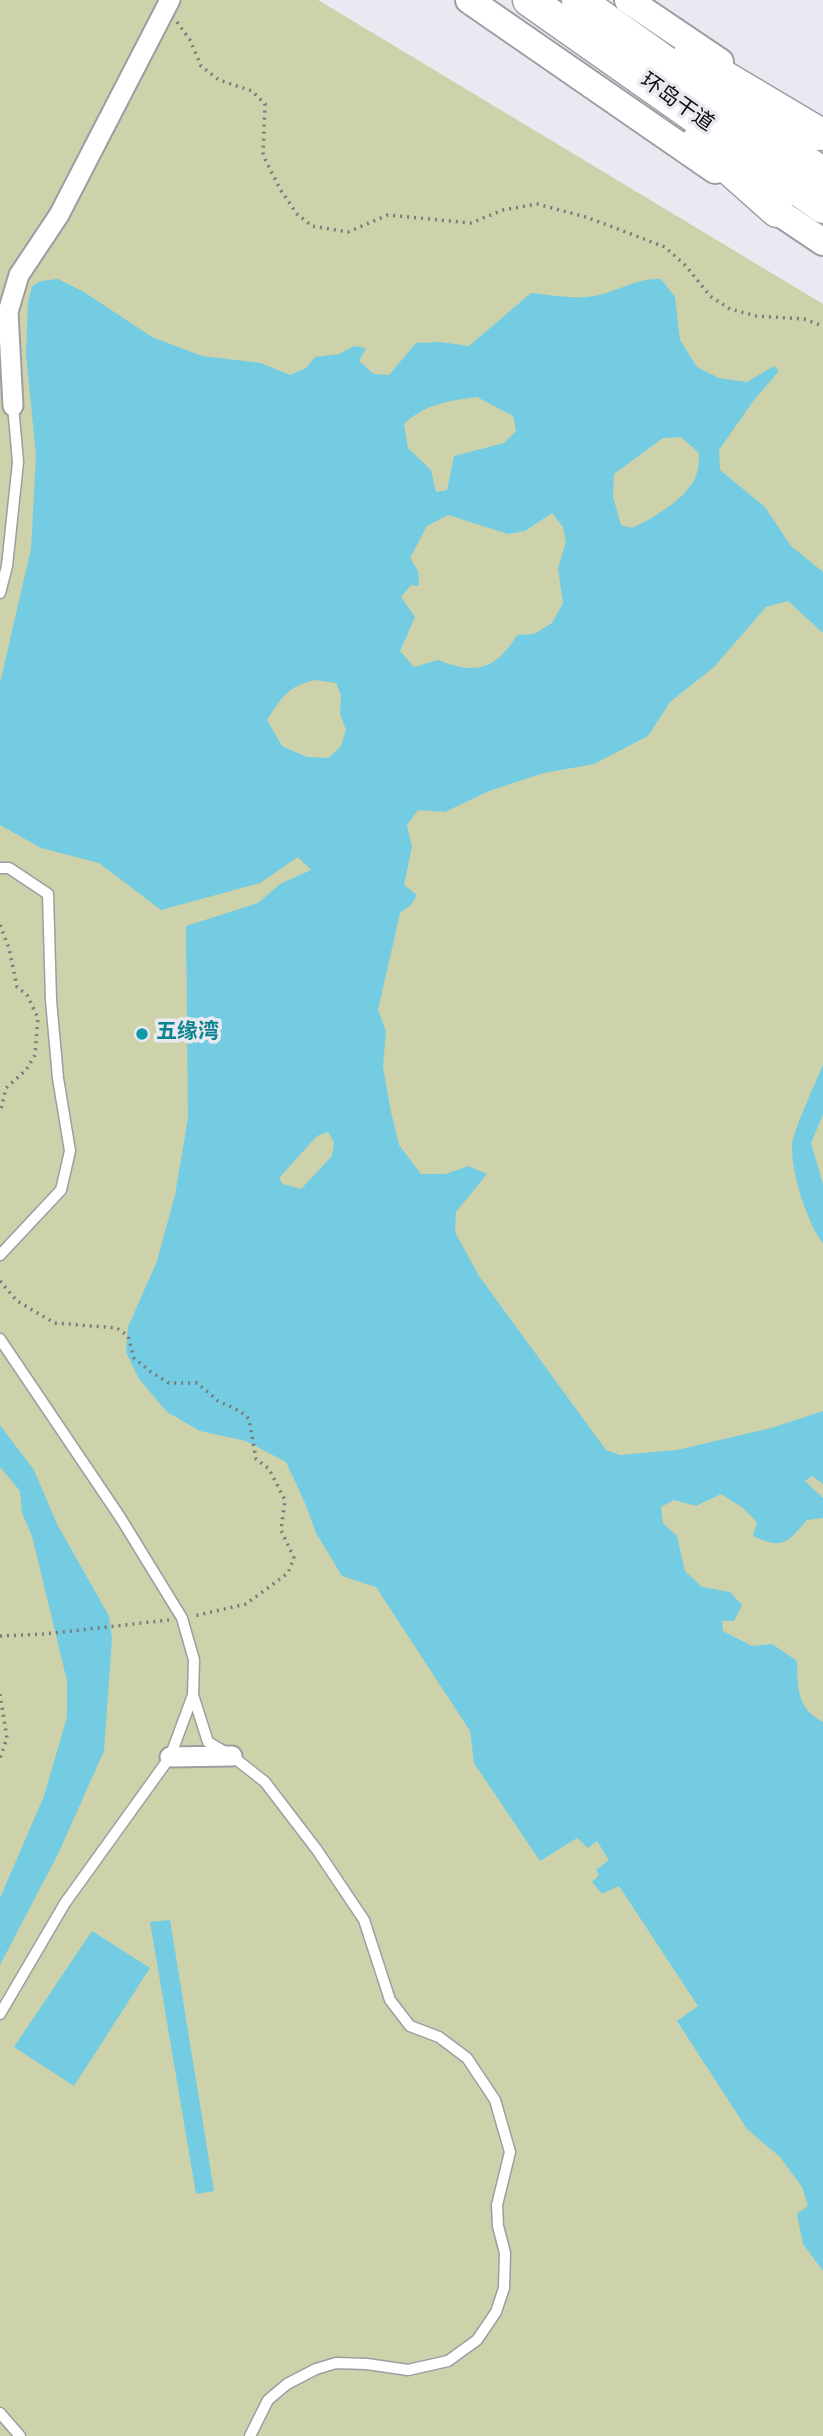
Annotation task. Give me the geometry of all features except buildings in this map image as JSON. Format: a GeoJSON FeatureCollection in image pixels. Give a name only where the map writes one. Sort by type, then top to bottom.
{"type":"FeatureCollection","features":[{"type":"Feature","properties":{"kind":"highway"},"geometry":{"type":"LineString","coordinates":[[519,0],[584,12],[687,55],[805,166]]}},
{"type":"Feature","properties":{"kind":"highway","name":"环岛干道"},"geometry":{"type":"LineString","coordinates":[[529,0],[584,12],[805,166],[823,207]]}},
{"type":"Feature","properties":{"kind":"main road"},"geometry":{"type":"LineString","coordinates":[[469,0],[678,145],[805,166]]}},
{"type":"Feature","properties":{"kind":"main road"},"geometry":{"type":"LineString","coordinates":[[628,0],[680,33],[805,166],[823,242]]}},
{"type":"Feature","properties":{"kind":"street"},"geometry":{"type":"LineString","coordinates":[[6,402],[8,312],[19,275],[59,215],[166,3]]}},
{"type":"Feature","properties":{"kind":"street"},"geometry":{"type":"LineString","coordinates":[[170,1758],[232,1756]]}},
{"type":"Feature","properties":{"kind":"lane"},"geometry":{"type":"LineString","coordinates":[[0,593],[7,566],[18,462],[6,402]]}},
{"type":"Feature","properties":{"kind":"lane"},"geometry":{"type":"LineString","coordinates":[[0,868],[9,869],[48,894],[51,1000],[58,1078],[70,1151],[61,1190],[0,1255]]}},
{"type":"Feature","properties":{"kind":"lane"},"geometry":{"type":"LineString","coordinates":[[0,1339],[120,1517],[183,1618],[194,1660],[193,1695],[170,1758],[65,1903],[0,2014]]}},
{"type":"Feature","properties":{"kind":"lane"},"geometry":{"type":"LineString","coordinates":[[193,1695],[208,1742],[232,1756],[265,1782],[317,1850],[364,1920],[390,2000],[410,2026],[439,2037],[467,2058],[495,2100],[510,2152],[497,2205],[498,2226],[505,2253],[504,2288],[496,2312],[477,2340],[448,2361],[408,2370],[336,2363],[316,2369],[287,2384],[268,2400],[250,2436]]}},
{"type":"Feature","properties":{"kind":"lane"},"geometry":{"type":"LineString","coordinates":[[0,2413],[20,2436]]}},
{"type":"Feature","properties":{"kind":"path"},"geometry":{"type":"LineString","coordinates":[[166,3],[190,40],[201,66],[219,80],[252,91],[265,104],[263,155],[280,189],[297,214],[312,226],[348,232],[388,215],[471,223],[503,210],[537,204],[586,217],[664,247],[685,266],[710,296],[730,309],[756,316],[804,319],[823,326]]}},
{"type":"Feature","properties":{"kind":"path"},"geometry":{"type":"LineString","coordinates":[[0,925],[11,956],[17,987],[27,995],[38,1018],[35,1055],[26,1070],[6,1088],[0,1114]]}},
{"type":"Feature","properties":{"kind":"path"},"geometry":{"type":"LineString","coordinates":[[0,1281],[18,1301],[55,1323],[117,1328],[128,1336],[134,1358],[151,1372],[169,1383],[197,1383],[218,1401],[240,1411],[249,1419],[256,1459],[269,1469],[285,1500],[281,1530],[294,1558],[288,1573],[246,1604],[183,1618],[130,1625],[0,1636]]}},
{"type":"Feature","properties":{"kind":"path"},"geometry":{"type":"LineString","coordinates":[[0,1694],[6,1738],[0,1758]]}},
{"type":"Feature","properties":{"kind":"green space"},"geometry":{"type":"Polygon","coordinates":[[[0,0],[318,0],[823,304],[823,2436],[0,2436],[0,0]]]}},
{"type":"Feature","properties":{"kind":"water"},"geometry":{"type":"Polygon","coordinates":[[[58,279],[84,292],[152,337],[202,356],[261,363],[290,375],[306,368],[315,357],[339,354],[354,346],[366,348],[359,361],[374,374],[389,375],[416,343],[440,342],[469,346],[531,293],[586,297],[638,282],[661,279],[675,297],[680,340],[697,367],[719,378],[747,382],[774,366],[779,371],[754,400],[719,450],[720,470],[765,507],[791,546],[823,572],[823,633],[788,601],[766,607],[714,667],[670,702],[648,736],[594,764],[544,773],[489,791],[445,812],[418,810],[407,825],[412,847],[404,885],[417,895],[411,905],[400,913],[378,1010],[386,1031],[383,1067],[399,1145],[421,1174],[445,1174],[469,1166],[487,1174],[456,1212],[455,1232],[479,1276],[606,1450],[620,1455],[677,1450],[771,1428],[823,1411],[823,1484],[812,1476],[805,1481],[823,1498],[823,1518],[807,1520],[784,1542],[771,1543],[753,1536],[757,1522],[743,1508],[721,1494],[696,1506],[674,1500],[661,1507],[663,1523],[677,1536],[685,1571],[702,1587],[730,1592],[742,1605],[734,1621],[722,1621],[723,1631],[752,1646],[772,1644],[797,1661],[800,1696],[808,1710],[823,1722],[823,2271],[803,2244],[797,2214],[808,2206],[802,2187],[780,2157],[747,2129],[677,2021],[698,2006],[619,1886],[602,1894],[592,1882],[599,1875],[596,1870],[609,1860],[597,1841],[588,1848],[577,1838],[540,1861],[474,1763],[470,1731],[376,1587],[342,1576],[316,1533],[286,1462],[246,1441],[200,1431],[167,1412],[139,1379],[126,1352],[128,1327],[157,1261],[175,1195],[188,1118],[186,926],[258,903],[280,884],[311,870],[298,857],[260,883],[161,910],[99,863],[41,848],[0,825],[0,683],[31,549],[36,455],[26,354],[28,302],[32,286],[41,281],[58,279]],[[477,397],[447,402],[420,412],[404,424],[408,448],[431,470],[436,492],[447,490],[454,456],[504,443],[516,431],[513,416],[477,397]],[[681,437],[663,438],[614,474],[613,497],[621,525],[632,528],[656,515],[679,498],[695,478],[699,453],[681,437]],[[552,513],[525,531],[508,534],[448,515],[427,526],[410,558],[418,571],[419,586],[411,585],[401,597],[415,617],[400,651],[414,667],[438,660],[463,667],[484,666],[501,656],[517,635],[534,634],[552,623],[563,603],[558,568],[566,542],[563,527],[552,513]],[[315,680],[298,686],[282,699],[267,720],[282,746],[307,757],[329,758],[341,746],[346,730],[340,714],[341,695],[336,683],[315,680]],[[328,1132],[317,1136],[279,1178],[283,1184],[301,1189],[332,1156],[334,1142],[328,1132]]]}},
{"type":"Feature","properties":{"kind":"water"},"geometry":{"type":"Polygon","coordinates":[[[823,1064],[823,1115],[811,1143],[823,1184],[823,1243],[811,1223],[801,1197],[792,1146],[823,1064]]]}},
{"type":"Feature","properties":{"kind":"water"},"geometry":{"type":"Polygon","coordinates":[[[0,1425],[34,1470],[57,1524],[109,1616],[112,1639],[104,1751],[58,1854],[0,1965],[0,1898],[44,1796],[67,1717],[67,1681],[32,1536],[22,1513],[20,1491],[0,1467],[0,1425]]]}},
{"type":"Feature","properties":{"kind":"water"},"geometry":{"type":"Polygon","coordinates":[[[170,1920],[214,2191],[196,2194],[150,1922],[170,1920]]]}},
{"type":"Feature","properties":{"kind":"water"},"geometry":{"type":"Polygon","coordinates":[[[92,1931],[150,1968],[74,2086],[14,2047],[92,1931]]]}},
{"type":"Feature","properties":{"kind":"place","name":"五缘湾"},"geometry":{"type":"Point","coordinates":[142,1034]}}]}
